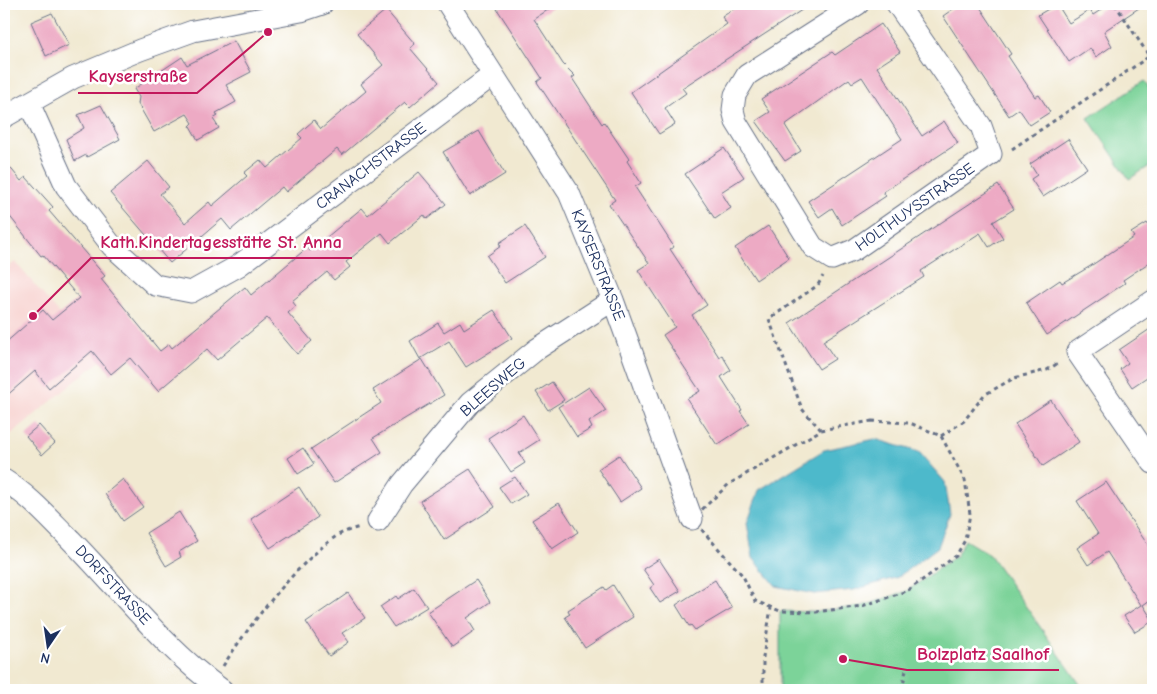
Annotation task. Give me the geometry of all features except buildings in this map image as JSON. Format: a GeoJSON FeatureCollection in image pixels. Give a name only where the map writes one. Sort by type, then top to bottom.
{"type":"FeatureCollection","features":[{"type":"Feature","properties":{"kind":"street"},"geometry":{"type":"LineString","coordinates":[[4,117],[73,78],[140,50],[193,32],[301,11],[322,4]]}},
{"type":"Feature","properties":{"kind":"street","name":"KAYSERSTRASSE"},"geometry":{"type":"LineString","coordinates":[[448,4],[569,193],[613,300],[692,520]]}},
{"type":"Feature","properties":{"kind":"street"},"geometry":{"type":"LineString","coordinates":[[832,259],[813,247],[736,122],[732,110],[735,95],[747,75],[858,4]]}},
{"type":"Feature","properties":{"kind":"street","name":"HOLTHUYSSTRASSE"},"geometry":{"type":"LineString","coordinates":[[832,259],[854,250],[991,154],[981,126],[897,4]]}},
{"type":"Feature","properties":{"kind":"street","name":"CRANACHSTRASSE"},"geometry":{"type":"LineString","coordinates":[[29,102],[66,186],[112,246],[155,285],[191,292],[238,266],[493,75]]}},
{"type":"Feature","properties":{"kind":"street","name":"BLEESWEG"},"geometry":{"type":"LineString","coordinates":[[378,521],[402,484],[470,403],[537,349],[613,300]]}},
{"type":"Feature","properties":{"kind":"street"},"geometry":{"type":"LineString","coordinates":[[1153,301],[1077,352],[1153,463]]}},
{"type":"Feature","properties":{"kind":"street","name":"DORFSTRASSE"},"geometry":{"type":"LineString","coordinates":[[4,480],[24,492],[108,577],[177,655],[217,687]]}},
{"type":"Feature","properties":{"kind":"path"},"geometry":{"type":"LineString","coordinates":[[1115,4],[1153,62]]}},
{"type":"Feature","properties":{"kind":"path"},"geometry":{"type":"LineString","coordinates":[[991,154],[1007,152],[1150,56]]}},
{"type":"Feature","properties":{"kind":"path"},"geometry":{"type":"LineString","coordinates":[[822,430],[802,409],[769,320],[818,285],[832,259]]}},
{"type":"Feature","properties":{"kind":"path"},"geometry":{"type":"LineString","coordinates":[[941,436],[964,421],[984,395],[1014,378],[1047,370],[1077,352]]}},
{"type":"Feature","properties":{"kind":"path"},"geometry":{"type":"LineString","coordinates":[[872,421],[910,423],[941,436],[965,480],[970,514],[965,540],[956,556],[907,591],[862,606],[816,612],[780,611],[755,601],[742,576],[692,520],[728,484],[822,430],[872,421]]}},
{"type":"Feature","properties":{"kind":"path"},"geometry":{"type":"LineString","coordinates":[[217,687],[245,632],[313,555],[340,534],[378,521]]}},
{"type":"Feature","properties":{"kind":"path"},"geometry":{"type":"LineString","coordinates":[[763,690],[763,657],[771,608]]}},
{"type":"Feature","properties":{"kind":"path"},"geometry":{"type":"LineString","coordinates":[[902,690],[906,670]]}},
{"type":"Feature","properties":{"kind":"shaded area"},"geometry":{"type":"Polygon","coordinates":[[[15,262],[100,361],[4,440],[4,271],[15,262]]]}},
{"type":"Feature","properties":{"kind":"green space"},"geometry":{"type":"Polygon","coordinates":[[[1144,81],[1153,95],[1153,164],[1129,179],[1088,118],[1144,81]]]}},
{"type":"Feature","properties":{"kind":"green space"},"geometry":{"type":"Polygon","coordinates":[[[965,540],[990,555],[1084,690],[780,690],[780,611],[816,612],[862,606],[907,591],[956,556],[965,540]]]}},
{"type":"Feature","properties":{"kind":"water"},"geometry":{"type":"Polygon","coordinates":[[[875,439],[919,452],[945,482],[950,514],[938,547],[898,577],[854,590],[814,594],[776,586],[753,558],[747,523],[759,490],[824,450],[875,439]]]}},
{"type":"Feature","properties":{"kind":"place","name":"Kayserstraße"},"geometry":{"type":"Point","coordinates":[268,32]}},
{"type":"Feature","properties":{"kind":"place","name":"Kath.Kindertagesstätte St. Anna"},"geometry":{"type":"Point","coordinates":[33,316]}},
{"type":"Feature","properties":{"kind":"place","name":"Bolzplatz Saalhof"},"geometry":{"type":"Point","coordinates":[843,659]}}]}
